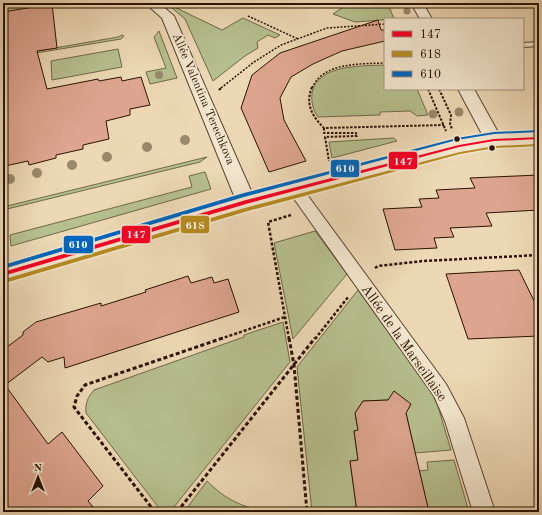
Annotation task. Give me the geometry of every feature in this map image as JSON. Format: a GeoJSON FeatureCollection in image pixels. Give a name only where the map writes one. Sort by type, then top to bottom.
{"type":"FeatureCollection","features":[{"type":"Feature","properties":{"kind":"street"},"geometry":{"type":"LineString","coordinates":[[3,6],[12,3]]}},
{"type":"Feature","properties":{"kind":"street","name":"Allée Valentina Terechkova"},"geometry":{"type":"LineString","coordinates":[[151,3],[168,16],[246,202]]}},
{"type":"Feature","properties":{"kind":"street"},"geometry":{"type":"LineString","coordinates":[[417,3],[425,18]]}},
{"type":"Feature","properties":{"kind":"street"},"geometry":{"type":"LineString","coordinates":[[467,90],[494,140]]}},
{"type":"Feature","properties":{"kind":"street"},"geometry":{"type":"LineString","coordinates":[[3,274],[246,202],[459,146],[494,140],[539,138]]}},
{"type":"Feature","properties":{"kind":"street","name":"Allée de la Marseillaise"},"geometry":{"type":"LineString","coordinates":[[295,189],[440,390],[454,418],[484,512]]}},
{"type":"Feature","properties":{"kind":"lane"},"geometry":{"type":"LineString","coordinates":[[524,45],[539,44]]}},
{"type":"Feature","properties":{"kind":"path"},"geometry":{"type":"LineString","coordinates":[[248,16],[298,39]]}},
{"type":"Feature","properties":{"kind":"path"},"geometry":{"type":"LineString","coordinates":[[202,95],[226,85],[254,62],[281,45],[327,28],[384,24]]}},
{"type":"Feature","properties":{"kind":"path"},"geometry":{"type":"LineString","coordinates":[[329,164],[325,137],[357,136],[356,133],[324,134],[324,128],[314,118],[309,107],[308,97],[315,81],[324,74],[344,66],[384,63]]}},
{"type":"Feature","properties":{"kind":"path"},"geometry":{"type":"LineString","coordinates":[[428,90],[447,133],[453,131],[450,124],[451,115],[439,90]]}},
{"type":"Feature","properties":{"kind":"path"},"geometry":{"type":"LineString","coordinates":[[324,128],[444,125]]}},
{"type":"Feature","properties":{"kind":"path"},"geometry":{"type":"LineString","coordinates":[[307,512],[294,365],[268,222],[310,210]]}},
{"type":"Feature","properties":{"kind":"path"},"geometry":{"type":"LineString","coordinates":[[177,512],[361,281],[378,266],[423,261],[539,255]]}},
{"type":"Feature","properties":{"kind":"path"},"geometry":{"type":"LineString","coordinates":[[155,512],[74,407],[77,396],[85,385],[285,317]]}},
{"type":"Feature","properties":{"kind":"green space"},"geometry":{"type":"Polygon","coordinates":[[[21,3],[36,3],[33,7],[3,15],[3,8],[21,3]]]}},
{"type":"Feature","properties":{"kind":"green space"},"geometry":{"type":"Polygon","coordinates":[[[166,3],[222,30],[243,18],[280,35],[275,38],[268,35],[257,42],[258,48],[245,56],[213,81],[185,19],[166,3]]]}},
{"type":"Feature","properties":{"kind":"green space"},"geometry":{"type":"Polygon","coordinates":[[[349,3],[384,3],[388,4],[394,18],[355,22],[333,14],[349,3]]]}},
{"type":"Feature","properties":{"kind":"green space"},"geometry":{"type":"Polygon","coordinates":[[[159,31],[177,78],[150,84],[146,72],[166,68],[154,37],[159,31]]]}},
{"type":"Feature","properties":{"kind":"green space"},"geometry":{"type":"Polygon","coordinates":[[[122,35],[124,36],[121,39],[30,54],[26,53],[118,37],[122,35]]]}},
{"type":"Feature","properties":{"kind":"green space"},"geometry":{"type":"Polygon","coordinates":[[[118,49],[122,67],[52,80],[51,61],[118,49]]]}},
{"type":"Feature","properties":{"kind":"green space"},"geometry":{"type":"Polygon","coordinates":[[[384,65],[384,90],[417,90],[428,115],[417,116],[410,111],[380,112],[380,115],[318,117],[313,106],[312,93],[316,84],[322,77],[342,68],[384,65]]]}},
{"type":"Feature","properties":{"kind":"green space"},"geometry":{"type":"Polygon","coordinates":[[[394,138],[397,141],[332,158],[329,142],[394,138]]]}},
{"type":"Feature","properties":{"kind":"green space"},"geometry":{"type":"Polygon","coordinates":[[[207,157],[200,162],[3,210],[3,207],[207,157]]]}},
{"type":"Feature","properties":{"kind":"green space"},"geometry":{"type":"Polygon","coordinates":[[[205,172],[211,189],[11,246],[10,235],[192,187],[189,176],[205,172]]]}},
{"type":"Feature","properties":{"kind":"green space"},"geometry":{"type":"Polygon","coordinates":[[[315,231],[347,274],[293,339],[274,243],[315,231]]]}},
{"type":"Feature","properties":{"kind":"green space"},"geometry":{"type":"Polygon","coordinates":[[[358,290],[430,390],[437,403],[451,450],[415,453],[406,413],[388,400],[363,401],[355,413],[358,430],[354,431],[358,460],[350,461],[357,512],[312,512],[297,367],[358,290]]]}},
{"type":"Feature","properties":{"kind":"green space"},"geometry":{"type":"Polygon","coordinates":[[[283,322],[290,362],[170,512],[162,512],[86,413],[87,400],[90,395],[94,390],[283,322]]]}},
{"type":"Feature","properties":{"kind":"green space"},"geometry":{"type":"Polygon","coordinates":[[[454,460],[469,512],[429,512],[419,471],[428,470],[427,462],[454,460]]]}},
{"type":"Feature","properties":{"kind":"green space"},"geometry":{"type":"Polygon","coordinates":[[[207,481],[214,488],[235,502],[250,508],[268,512],[184,512],[207,481]]]}},
{"type":"Feature","properties":{"kind":"building"},"geometry":{"type":"Polygon","coordinates":[[[52,4],[57,48],[37,51],[47,89],[98,79],[99,81],[121,77],[122,81],[141,77],[150,105],[130,109],[130,115],[106,121],[109,139],[83,145],[83,149],[56,155],[56,158],[29,165],[28,161],[5,166],[6,132],[3,133],[3,12],[52,4]]]}},
{"type":"Feature","properties":{"kind":"building"},"geometry":{"type":"Polygon","coordinates":[[[378,20],[381,30],[384,30],[384,41],[342,51],[313,64],[291,77],[280,98],[284,120],[306,161],[269,172],[241,108],[252,75],[280,53],[378,20]]]}},
{"type":"Feature","properties":{"kind":"building"},"geometry":{"type":"Polygon","coordinates":[[[539,175],[539,210],[486,213],[492,226],[450,228],[454,237],[434,238],[437,248],[395,250],[383,209],[422,207],[419,199],[439,198],[436,190],[475,188],[470,178],[539,175]]]}},
{"type":"Feature","properties":{"kind":"building"},"geometry":{"type":"Polygon","coordinates":[[[519,270],[539,311],[539,336],[468,339],[446,274],[519,270]]]}},
{"type":"Feature","properties":{"kind":"building"},"geometry":{"type":"Polygon","coordinates":[[[188,276],[191,283],[212,277],[214,283],[228,279],[239,312],[65,368],[64,357],[48,362],[42,357],[5,385],[48,444],[62,432],[103,486],[88,501],[97,512],[3,512],[3,350],[23,335],[23,332],[36,322],[101,303],[101,306],[146,292],[145,290],[188,276]]]}},
{"type":"Feature","properties":{"kind":"building"},"geometry":{"type":"Polygon","coordinates":[[[394,391],[411,404],[406,413],[429,512],[357,512],[350,461],[358,460],[354,431],[358,430],[355,413],[363,401],[388,400],[394,391]]]}},
{"type":"Feature","properties":{"kind":"transit line","name":"610"},"geometry":{"type":"LineString","coordinates":[[3,267],[244,195],[457,139],[494,133],[539,131]]}},
{"type":"Feature","properties":{"kind":"transit line","name":"147"},"geometry":{"type":"LineString","coordinates":[[3,274],[246,202],[459,146],[494,140],[539,138]]}},
{"type":"Feature","properties":{"kind":"transit line","name":"618"},"geometry":{"type":"LineString","coordinates":[[5,281],[248,209],[460,153],[495,147],[539,145]]}}]}
